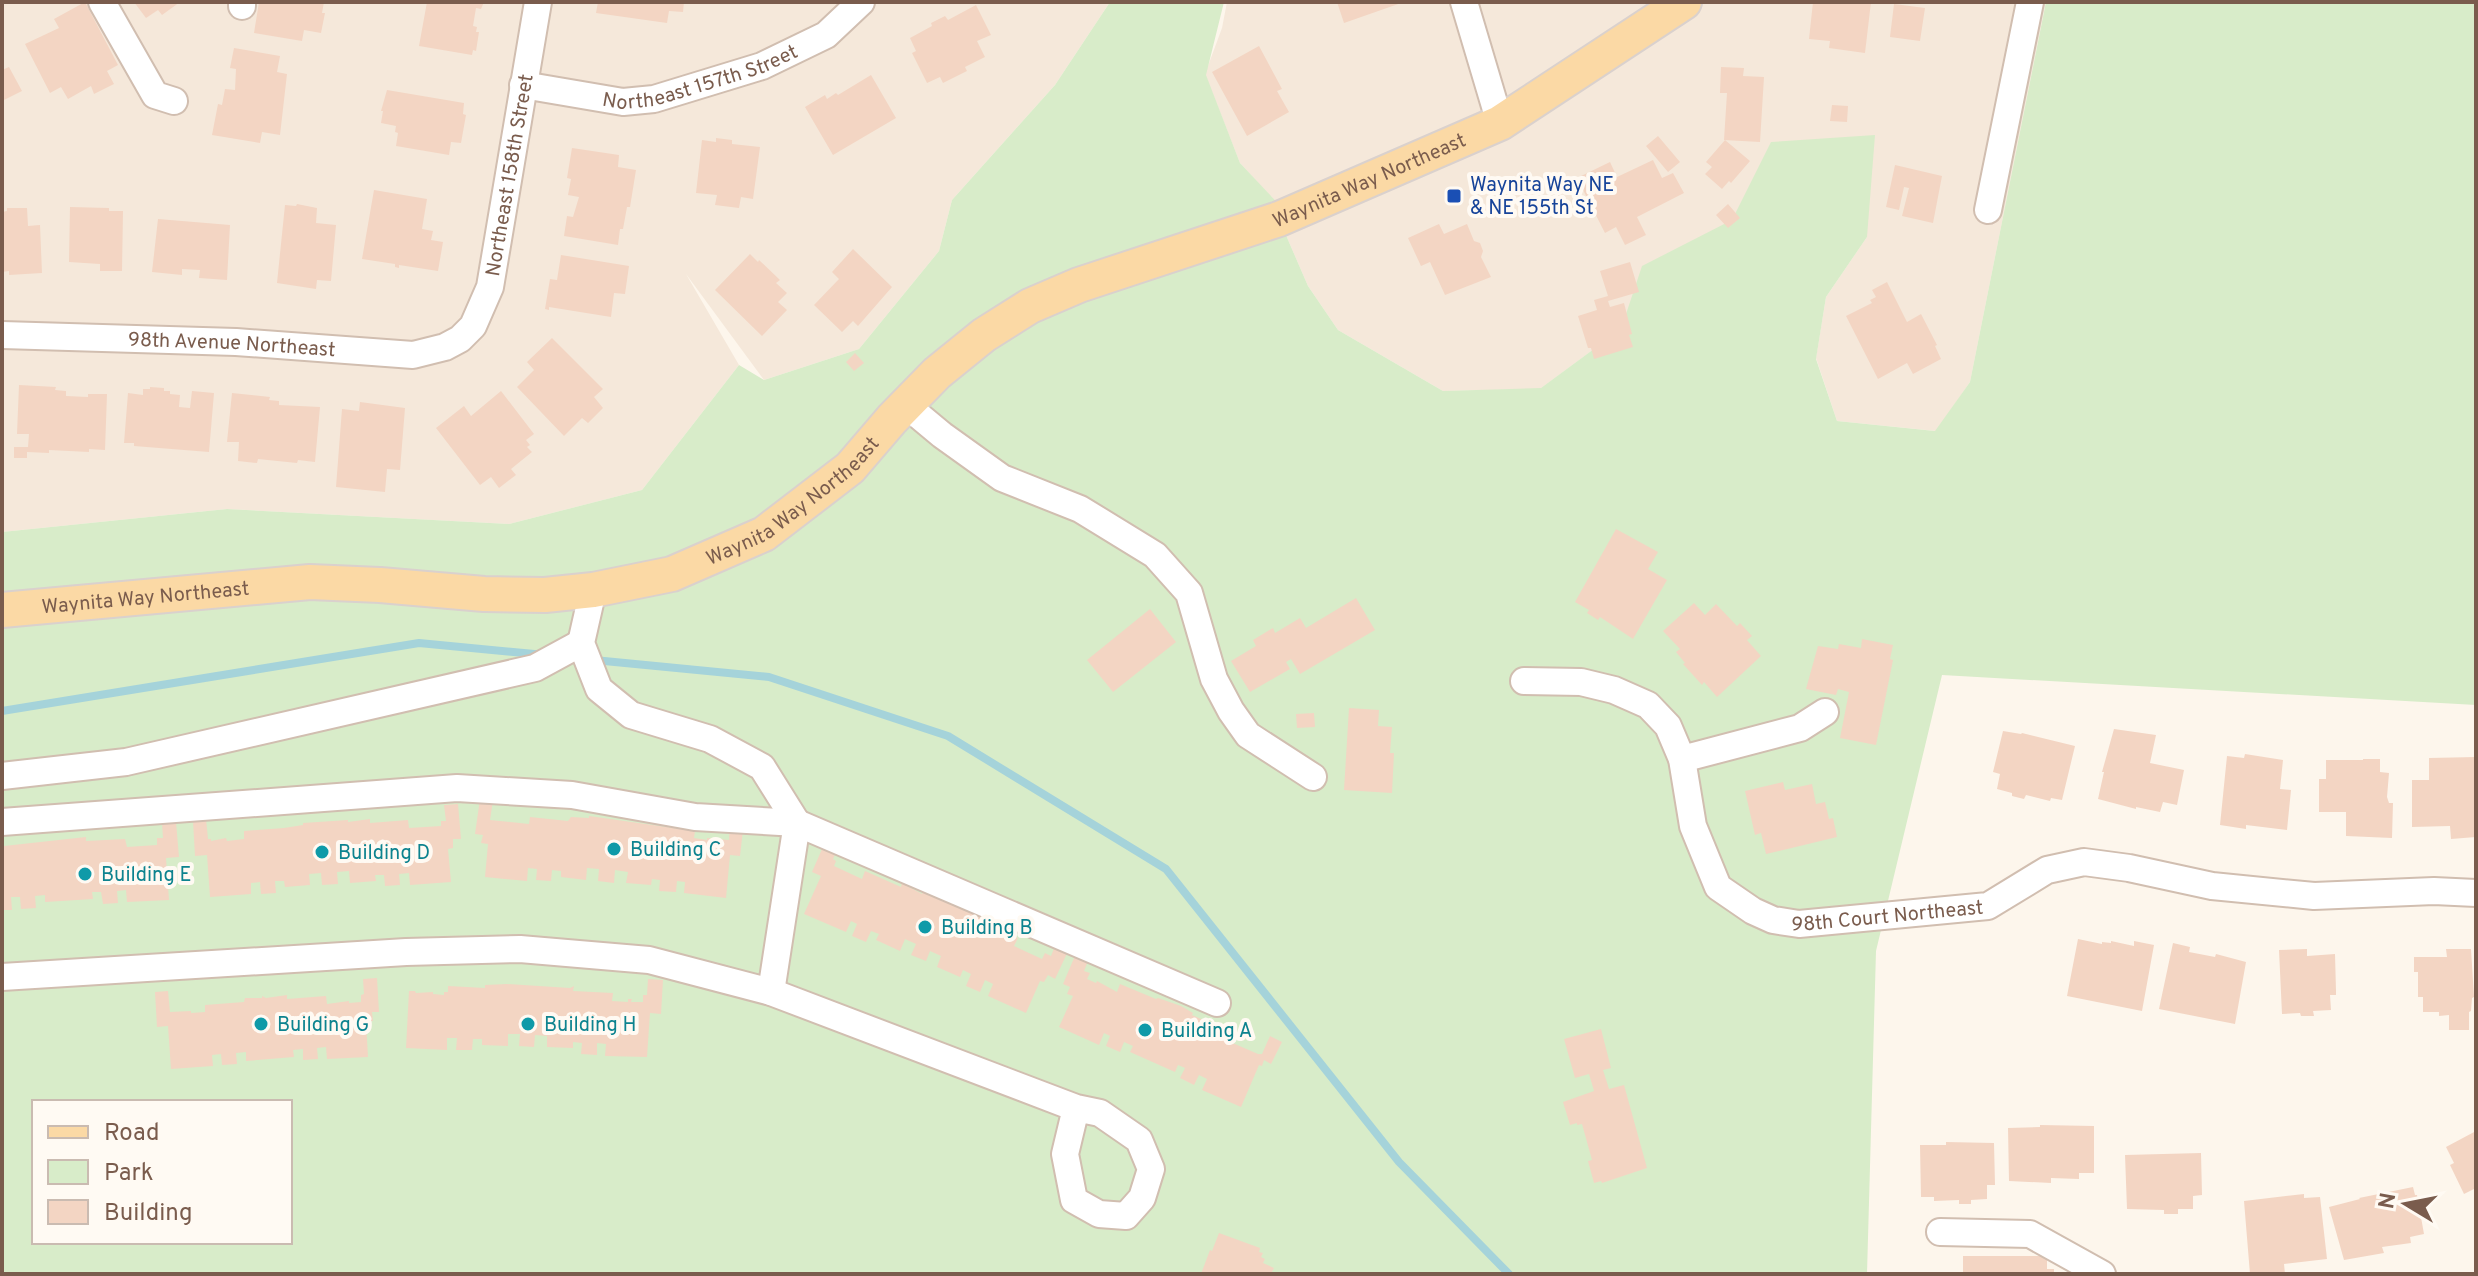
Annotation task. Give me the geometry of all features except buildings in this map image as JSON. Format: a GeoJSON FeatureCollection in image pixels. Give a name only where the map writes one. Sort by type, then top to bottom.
{"type":"FeatureCollection","features":[{"type":"Feature","properties":{"kind":"main road","name":"Waynita Way Northeast"},"geometry":{"type":"LineString","coordinates":[[2,610],[310,582],[545,595],[593,590],[672,574],[764,534],[850,468],[937,373],[984,335],[1030,306],[1079,285],[1279,219],[1500,123],[1684,2]]}},
{"type":"Feature","properties":{"kind":"street"},"geometry":{"type":"LineString","coordinates":[[102,2],[155,95],[174,101]]}},
{"type":"Feature","properties":{"kind":"street","name":"Northeast 158th Street"},"geometry":{"type":"LineString","coordinates":[[460,339],[473,326],[490,287],[538,2]]}},
{"type":"Feature","properties":{"kind":"street","name":"Northeast 157th Street"},"geometry":{"type":"LineString","coordinates":[[523,85],[623,102],[654,99],[762,66],[826,35],[861,2]]}},
{"type":"Feature","properties":{"kind":"street"},"geometry":{"type":"LineString","coordinates":[[1464,2],[1500,123]]}},
{"type":"Feature","properties":{"kind":"street"},"geometry":{"type":"LineString","coordinates":[[1988,210],[2030,2]]}},
{"type":"Feature","properties":{"kind":"street","name":"98th Avenue Northeast"},"geometry":{"type":"LineString","coordinates":[[2,335],[236,342],[413,355],[445,347],[460,339]]}},
{"type":"Feature","properties":{"kind":"street"},"geometry":{"type":"LineString","coordinates":[[906,405],[1002,478],[1080,509],[1155,555],[1189,593],[1214,679],[1248,735],[1313,777]]}},
{"type":"Feature","properties":{"kind":"street"},"geometry":{"type":"LineString","coordinates":[[593,590],[581,643],[599,689],[631,715],[710,739],[762,767],[797,823],[771,992]]}},
{"type":"Feature","properties":{"kind":"street"},"geometry":{"type":"LineString","coordinates":[[2,776],[126,762],[505,675],[535,668],[581,643]]}},
{"type":"Feature","properties":{"kind":"street","name":"98th Court Northeast"},"geometry":{"type":"LineString","coordinates":[[1524,681],[1581,682],[1614,690],[1648,705],[1668,726],[1682,759],[1693,826],[1718,887],[1753,911],[1773,920],[1799,924],[1988,906],[2047,870],[2084,862],[2212,886],[2314,896],[2434,891],[2476,893]]}},
{"type":"Feature","properties":{"kind":"street"},"geometry":{"type":"LineString","coordinates":[[1682,759],[1800,728],[1825,712]]}},
{"type":"Feature","properties":{"kind":"street"},"geometry":{"type":"LineString","coordinates":[[2,822],[457,788],[572,795],[695,817],[797,823],[1217,1003]]}},
{"type":"Feature","properties":{"kind":"street"},"geometry":{"type":"LineString","coordinates":[[2,977],[406,952],[520,949],[649,960],[771,992],[1076,1108]]}},
{"type":"Feature","properties":{"kind":"street"},"geometry":{"type":"LineString","coordinates":[[1940,1232],[2030,1234],[2102,1274]]}},
{"type":"Feature","properties":{"kind":"shaded area"},"geometry":{"type":"Polygon","coordinates":[[[2,2],[1110,2],[1055,85],[952,200],[939,251],[859,349],[764,380],[686,274],[739,365],[642,490],[509,524],[227,509],[2,532],[2,2]]]}},
{"type":"Feature","properties":{"kind":"shaded area"},"geometry":{"type":"Polygon","coordinates":[[[1227,2],[2046,2],[1970,382],[1936,431],[1837,421],[1816,358],[1826,297],[1867,237],[1732,220],[1621,329],[1540,389],[1443,391],[1338,330],[1308,286],[1279,219],[1287,214],[1240,163],[1205,74],[1222,28],[1227,2]]]}},
{"type":"Feature","properties":{"kind":"green space"},"geometry":{"type":"Polygon","coordinates":[[[1110,2],[1224,2],[1206,75],[1240,163],[1288,214],[1279,219],[1308,286],[1338,330],[1443,391],[1541,388],[1621,329],[1642,266],[1732,220],[1771,142],[1875,135],[1867,237],[1826,297],[1816,359],[1837,421],[1935,431],[1970,382],[2046,2],[2476,2],[2476,705],[1942,675],[1876,951],[1867,1274],[2,1274],[2,532],[227,509],[509,524],[642,490],[739,365],[764,380],[859,349],[939,251],[952,200],[1055,85],[1110,2]]]}},
{"type":"Feature","properties":{"kind":"waterway"},"geometry":{"type":"LineString","coordinates":[[2,711],[419,643],[545,655]]}},
{"type":"Feature","properties":{"kind":"waterway"},"geometry":{"type":"LineString","coordinates":[[594,660],[769,677],[948,736],[1166,869],[1399,1162],[1509,1274]]}},
{"type":"Feature","properties":{"kind":"place","name":"Waynita Way NE & NE 155th St"},"geometry":{"type":"Point","coordinates":[1454,196]}},
{"type":"Feature","properties":{"kind":"place","name":"Building C"},"geometry":{"type":"Point","coordinates":[614,849]}},
{"type":"Feature","properties":{"kind":"place","name":"Building D"},"geometry":{"type":"Point","coordinates":[322,852]}},
{"type":"Feature","properties":{"kind":"place","name":"Building E"},"geometry":{"type":"Point","coordinates":[85,874]}},
{"type":"Feature","properties":{"kind":"place","name":"Building B"},"geometry":{"type":"Point","coordinates":[925,927]}},
{"type":"Feature","properties":{"kind":"place","name":"Building G"},"geometry":{"type":"Point","coordinates":[261,1024]}},
{"type":"Feature","properties":{"kind":"place","name":"Building H"},"geometry":{"type":"Point","coordinates":[528,1024]}},
{"type":"Feature","properties":{"kind":"place","name":"Building A"},"geometry":{"type":"Point","coordinates":[1145,1030]}}]}
